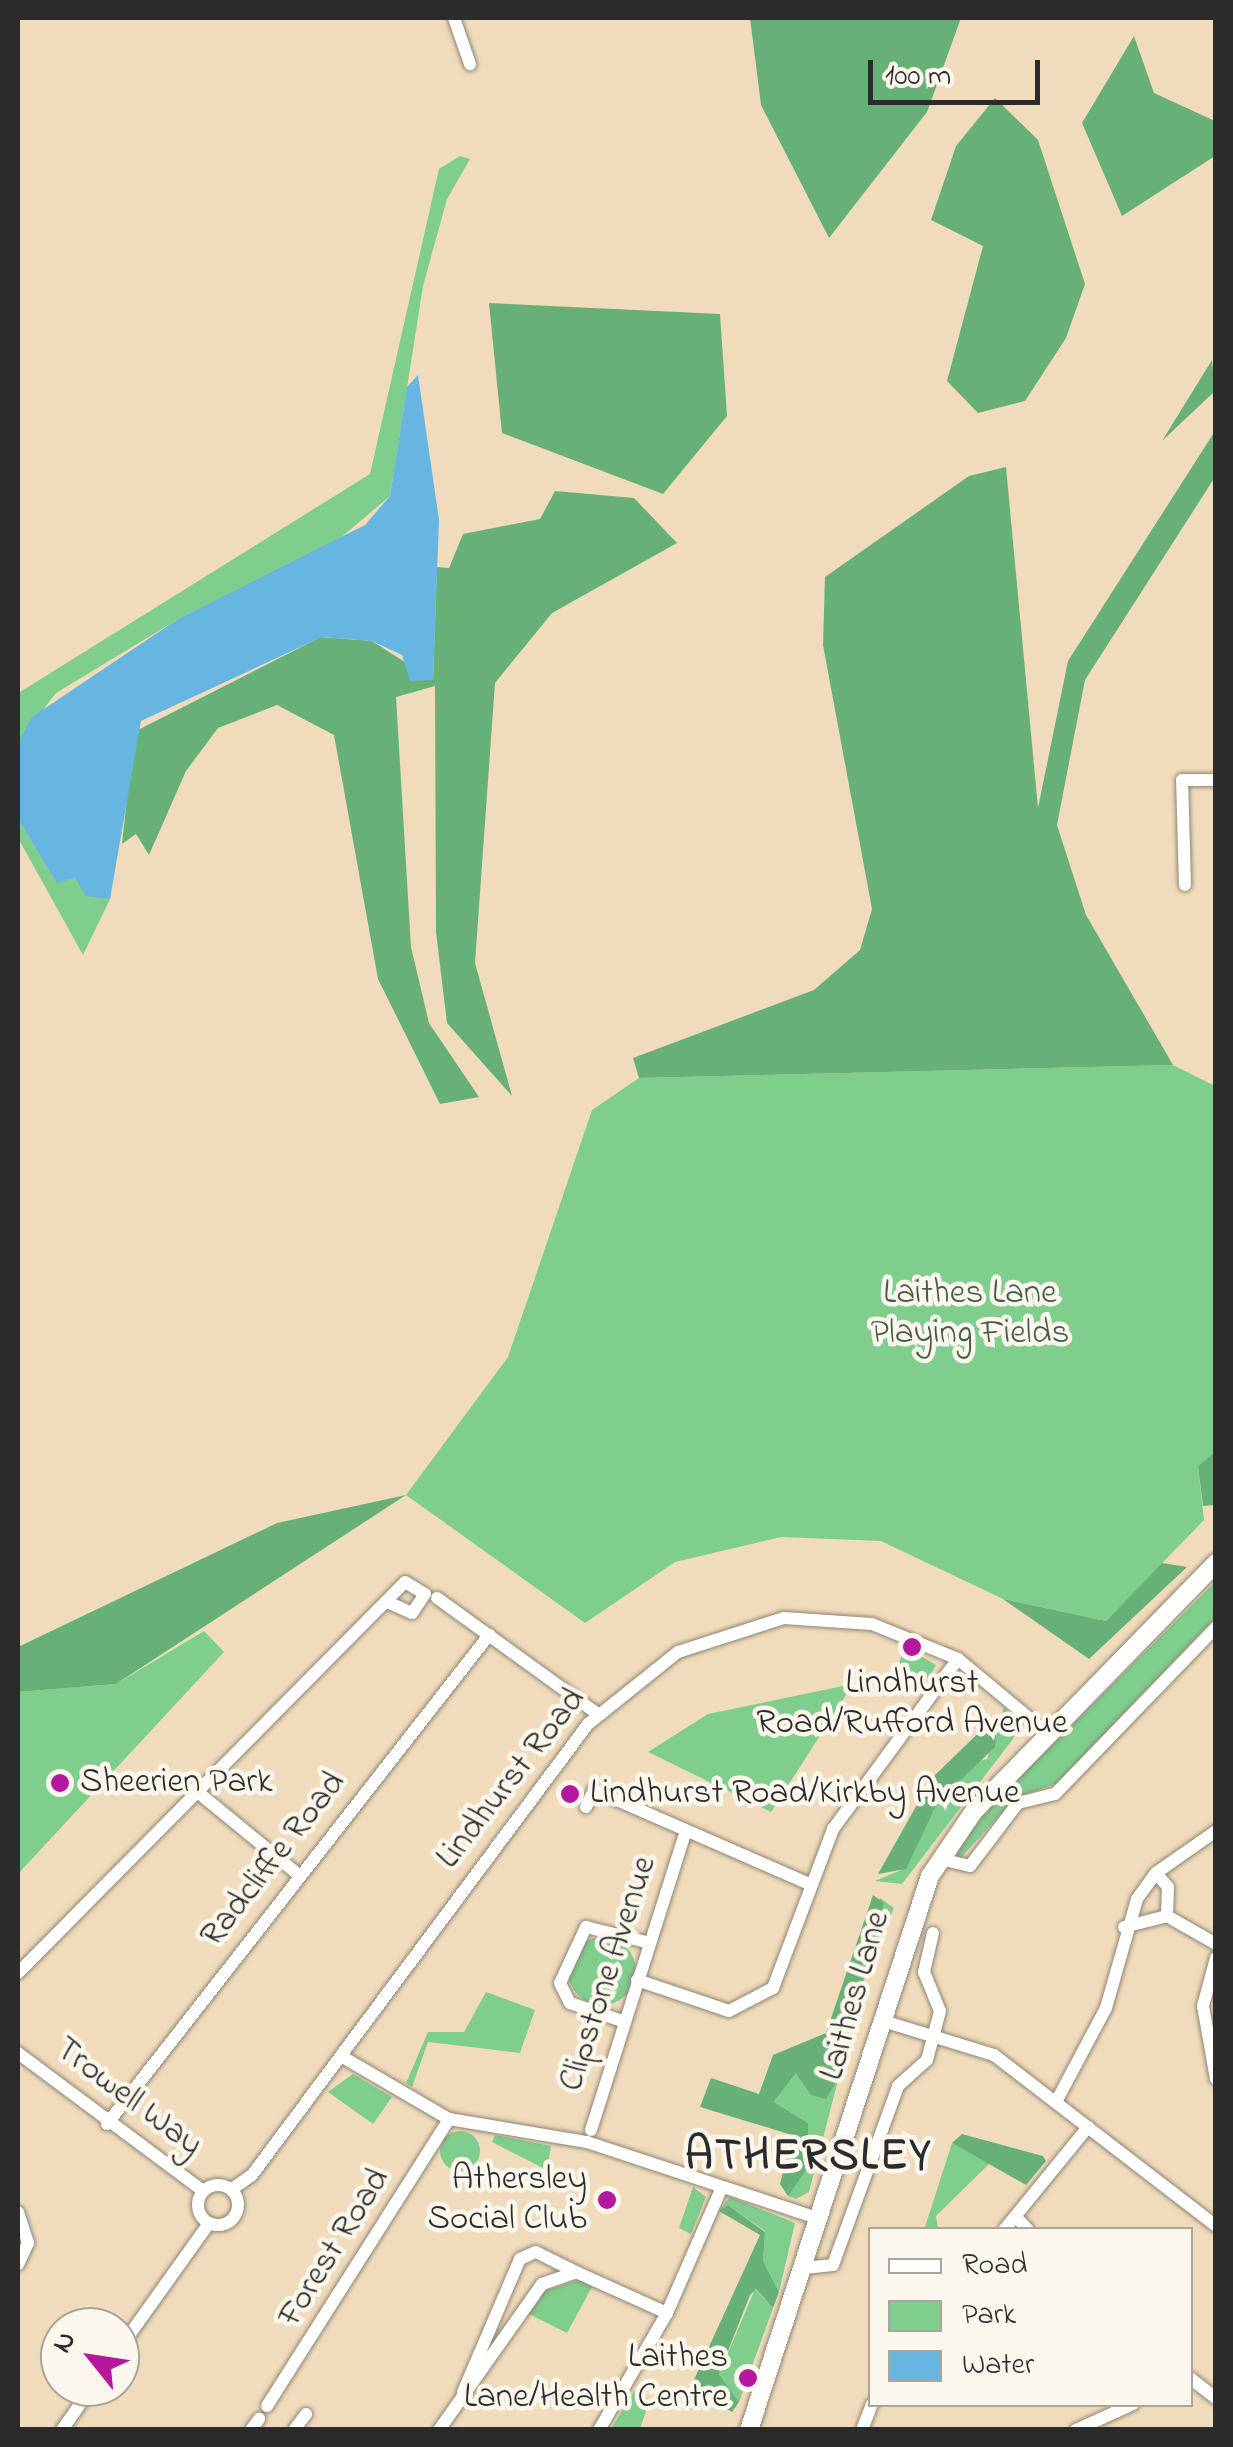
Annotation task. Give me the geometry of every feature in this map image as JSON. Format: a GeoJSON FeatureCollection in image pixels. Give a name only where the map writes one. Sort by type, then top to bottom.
{"type":"FeatureCollection","features":[{"type":"Feature","properties":{"kind":"main road","name":"Laithes Lane"},"geometry":{"type":"LineString","coordinates":[[749,2430],[820,2220],[910,1916],[940,1858],[1048,1734],[1216,1563]]}},
{"type":"Feature","properties":{"kind":"street"},"geometry":{"type":"LineString","coordinates":[[454,18],[470,64]]}},
{"type":"Feature","properties":{"kind":"street"},"geometry":{"type":"LineString","coordinates":[[1184,885],[1182,780],[1216,780]]}},
{"type":"Feature","properties":{"kind":"street"},"geometry":{"type":"LineString","coordinates":[[437,1598],[598,1714]]}},
{"type":"Feature","properties":{"kind":"street"},"geometry":{"type":"LineString","coordinates":[[18,1972],[194,1789],[386,1602]]}},
{"type":"Feature","properties":{"kind":"street","name":"Lindhurst Road"},"geometry":{"type":"LineString","coordinates":[[140,2320],[209,2223],[234,2217],[232,2189],[341,2056],[598,1714],[678,1652],[784,1618],[872,1624],[958,1658],[1048,1734]]}},
{"type":"Feature","properties":{"kind":"street"},"geometry":{"type":"LineString","coordinates":[[940,1858],[970,1866],[1018,1803],[1055,1794],[1216,1627]]}},
{"type":"Feature","properties":{"kind":"street","name":"Radcliffe Road"},"geometry":{"type":"LineString","coordinates":[[108,2124],[490,1635]]}},
{"type":"Feature","properties":{"kind":"street"},"geometry":{"type":"LineString","coordinates":[[637,1980],[729,2011],[751,2005],[774,1988],[809,1884],[856,1793],[958,1658]]}},
{"type":"Feature","properties":{"kind":"street"},"geometry":{"type":"LineString","coordinates":[[194,1789],[300,1876]]}},
{"type":"Feature","properties":{"kind":"street"},"geometry":{"type":"LineString","coordinates":[[586,1807],[594,1790],[684,1837],[809,1884]]}},
{"type":"Feature","properties":{"kind":"street"},"geometry":{"type":"LineString","coordinates":[[1056,2102],[1106,2008],[1124,1927],[1156,1873],[1216,1831]]}},
{"type":"Feature","properties":{"kind":"street","name":"Clipstone Avenue"},"geometry":{"type":"LineString","coordinates":[[591,2130],[684,1837]]}},
{"type":"Feature","properties":{"kind":"street"},"geometry":{"type":"LineString","coordinates":[[1156,1873],[1168,1887],[1167,1916]]}},
{"type":"Feature","properties":{"kind":"street"},"geometry":{"type":"LineString","coordinates":[[1124,1927],[1167,1916],[1216,1944]]}},
{"type":"Feature","properties":{"kind":"street"},"geometry":{"type":"LineString","coordinates":[[625,2022],[570,2004],[560,1983],[586,1927],[650,1943]]}},
{"type":"Feature","properties":{"kind":"street","name":"Laithes Lane"},"geometry":{"type":"LineString","coordinates":[[804,2268],[833,2265],[898,2086],[923,2067],[940,2000],[924,1972],[933,1933]]}},
{"type":"Feature","properties":{"kind":"street"},"geometry":{"type":"LineString","coordinates":[[1216,1958],[1203,2006],[1216,2079]]}},
{"type":"Feature","properties":{"kind":"street"},"geometry":{"type":"LineString","coordinates":[[880,2020],[994,2056],[1216,2226]]}},
{"type":"Feature","properties":{"kind":"street","name":"Trowell Way"},"geometry":{"type":"LineString","coordinates":[[18,2053],[202,2191]]}},
{"type":"Feature","properties":{"kind":"street"},"geometry":{"type":"LineString","coordinates":[[341,2056],[449,2119],[587,2142],[820,2220]]}},
{"type":"Feature","properties":{"kind":"street","name":"Forest Road"},"geometry":{"type":"LineString","coordinates":[[268,2406],[449,2119]]}},
{"type":"Feature","properties":{"kind":"street"},"geometry":{"type":"LineString","coordinates":[[1007,2227],[1088,2127]]}},
{"type":"Feature","properties":{"kind":"street"},"geometry":{"type":"LineString","coordinates":[[599,2430],[666,2313],[722,2188]]}},
{"type":"Feature","properties":{"kind":"street"},"geometry":{"type":"LineString","coordinates":[[209,2223],[198,2210],[202,2191],[232,2189]]}},
{"type":"Feature","properties":{"kind":"street"},"geometry":{"type":"LineString","coordinates":[[18,2212],[28,2243],[18,2264]]}},
{"type":"Feature","properties":{"kind":"street"},"geometry":{"type":"LineString","coordinates":[[1016,2217],[1025,2227]]}},
{"type":"Feature","properties":{"kind":"street"},"geometry":{"type":"LineString","coordinates":[[459,2404],[520,2259],[536,2252],[666,2313]]}},
{"type":"Feature","properties":{"kind":"street"},"geometry":{"type":"LineString","coordinates":[[439,2430],[534,2292],[576,2272]]}},
{"type":"Feature","properties":{"kind":"street"},"geometry":{"type":"LineString","coordinates":[[1193,2380],[1216,2398]]}},
{"type":"Feature","properties":{"kind":"street"},"geometry":{"type":"LineString","coordinates":[[62,2430],[78,2407]]}},
{"type":"Feature","properties":{"kind":"street"},"geometry":{"type":"LineString","coordinates":[[1076,2430],[1126,2407]]}},
{"type":"Feature","properties":{"kind":"street"},"geometry":{"type":"LineString","coordinates":[[294,2430],[306,2414]]}},
{"type":"Feature","properties":{"kind":"green space"},"geometry":{"type":"Polygon","coordinates":[[[750,18],[961,18],[927,112],[829,238],[761,105],[750,18]]]}},
{"type":"Feature","properties":{"kind":"green space"},"geometry":{"type":"Polygon","coordinates":[[[1134,36],[1154,93],[1215,121],[1215,156],[1122,216],[1082,123],[1134,36]]]}},
{"type":"Feature","properties":{"kind":"green space"},"geometry":{"type":"Polygon","coordinates":[[[995,98],[1038,140],[1085,284],[1066,338],[1025,401],[978,413],[947,381],[983,246],[931,220],[956,146],[995,98]]]}},
{"type":"Feature","properties":{"kind":"green space"},"geometry":{"type":"Polygon","coordinates":[[[460,156],[470,159],[447,199],[423,286],[390,496],[325,551],[175,621],[56,693],[18,743],[20,692],[370,474],[439,169],[460,156]]]}},
{"type":"Feature","properties":{"kind":"green space"},"geometry":{"type":"Polygon","coordinates":[[[489,303],[720,314],[727,416],[663,494],[502,433],[489,303]]]}},
{"type":"Feature","properties":{"kind":"green space"},"geometry":{"type":"Polygon","coordinates":[[[1212,360],[1215,391],[1162,441],[1212,360]]]}},
{"type":"Feature","properties":{"kind":"green space"},"geometry":{"type":"Polygon","coordinates":[[[1215,431],[1215,477],[1085,680],[1057,825],[1086,915],[1173,1065],[639,1078],[633,1058],[814,990],[860,950],[872,909],[823,645],[825,577],[969,476],[1006,467],[1038,808],[1068,661],[1215,431]]]}},
{"type":"Feature","properties":{"kind":"green space"},"geometry":{"type":"Polygon","coordinates":[[[555,491],[634,498],[677,543],[552,613],[495,683],[475,963],[512,1096],[447,1023],[436,932],[435,686],[396,697],[411,947],[429,1023],[479,1097],[440,1104],[378,979],[334,735],[277,705],[218,728],[186,771],[149,855],[136,834],[122,844],[134,732],[321,637],[372,641],[433,680],[437,567],[449,568],[463,534],[540,519],[555,491]]]}},
{"type":"Feature","properties":{"kind":"green space"},"geometry":{"type":"Polygon","coordinates":[[[18,819],[57,882],[75,878],[85,892],[110,899],[83,955],[18,838],[18,819]]]}},
{"type":"Feature","properties":{"kind":"green space","name":"Laithes Lane Playing Fields"},"geometry":{"type":"Polygon","coordinates":[[[1173,1065],[1215,1086],[1216,1452],[1198,1466],[1204,1520],[1106,1621],[1003,1599],[881,1541],[781,1537],[675,1562],[585,1623],[406,1495],[508,1357],[592,1110],[639,1078],[1173,1065]]]}},
{"type":"Feature","properties":{"kind":"green space"},"geometry":{"type":"Polygon","coordinates":[[[1215,1452],[1215,1505],[1203,1506],[1198,1466],[1215,1452]]]}},
{"type":"Feature","properties":{"kind":"green space"},"geometry":{"type":"Polygon","coordinates":[[[406,1495],[116,1684],[18,1692],[18,1647],[277,1523],[406,1495]]]}},
{"type":"Feature","properties":{"kind":"green space"},"geometry":{"type":"Polygon","coordinates":[[[1162,1563],[1187,1567],[1089,1659],[1003,1599],[1106,1621],[1162,1563]]]}},
{"type":"Feature","properties":{"kind":"green space"},"geometry":{"type":"Polygon","coordinates":[[[1215,1582],[1215,1618],[1058,1783],[1015,1798],[959,1860],[955,1848],[983,1814],[1215,1582]]]}},
{"type":"Feature","properties":{"kind":"green space","name":"Sheerien Park"},"geometry":{"type":"Polygon","coordinates":[[[204,1631],[224,1652],[18,1874],[18,1692],[116,1684],[204,1631]]]}},
{"type":"Feature","properties":{"kind":"green space"},"geometry":{"type":"Polygon","coordinates":[[[904,1646],[936,1665],[918,1696],[897,1671],[904,1646]]]}},
{"type":"Feature","properties":{"kind":"green space"},"geometry":{"type":"Polygon","coordinates":[[[853,1684],[771,1812],[648,1752],[708,1714],[853,1684]]]}},
{"type":"Feature","properties":{"kind":"green space"},"geometry":{"type":"Polygon","coordinates":[[[1004,1707],[1018,1724],[1013,1739],[902,1884],[875,1881],[906,1868],[938,1802],[972,1763],[987,1759],[1004,1707]]]}},
{"type":"Feature","properties":{"kind":"green space"},"geometry":{"type":"Polygon","coordinates":[[[998,1714],[995,1747],[938,1802],[906,1869],[878,1874],[932,1778],[998,1714]]]}},
{"type":"Feature","properties":{"kind":"green space"},"geometry":{"type":"Polygon","coordinates":[[[873,1895],[884,1903],[835,2084],[826,2099],[811,2095],[796,2073],[774,2102],[808,2123],[808,2167],[788,2196],[780,2184],[792,2135],[700,2107],[711,2078],[759,2094],[773,2055],[826,2033],[873,1895]]]}},
{"type":"Feature","properties":{"kind":"green space"},"geometry":{"type":"Polygon","coordinates":[[[880,1898],[894,1908],[868,1965],[809,2192],[796,2199],[788,2196],[808,2123],[774,2102],[796,2073],[807,2081],[842,2063],[880,1898]]]}},
{"type":"Feature","properties":{"kind":"green space"},"geometry":{"type":"Polygon","coordinates":[[[602,1937],[626,1947],[636,1971],[626,1995],[602,2005],[578,1995],[568,1971],[578,1947],[602,1937]]]}},
{"type":"Feature","properties":{"kind":"green space"},"geometry":{"type":"Polygon","coordinates":[[[486,1992],[535,2010],[520,2053],[428,2042],[412,2087],[406,2083],[428,2032],[464,2032],[486,1992]]]}},
{"type":"Feature","properties":{"kind":"green space"},"geometry":{"type":"Polygon","coordinates":[[[353,2074],[392,2097],[373,2124],[328,2092],[353,2074]]]}},
{"type":"Feature","properties":{"kind":"green space"},"geometry":{"type":"Polygon","coordinates":[[[460,2131],[474,2137],[480,2151],[474,2165],[460,2171],[446,2165],[440,2151],[446,2137],[460,2131]]]}},
{"type":"Feature","properties":{"kind":"green space"},"geometry":{"type":"Polygon","coordinates":[[[962,2134],[1043,2156],[1046,2161],[1026,2185],[952,2143],[962,2134]]]}},
{"type":"Feature","properties":{"kind":"green space"},"geometry":{"type":"Polygon","coordinates":[[[495,2135],[551,2146],[547,2170],[492,2142],[495,2135]]]}},
{"type":"Feature","properties":{"kind":"green space"},"geometry":{"type":"Polygon","coordinates":[[[952,2143],[991,2162],[936,2216],[938,2227],[925,2227],[952,2143]]]}},
{"type":"Feature","properties":{"kind":"green space"},"geometry":{"type":"Polygon","coordinates":[[[693,2187],[706,2197],[691,2234],[679,2228],[693,2187]]]}},
{"type":"Feature","properties":{"kind":"green space"},"geometry":{"type":"Polygon","coordinates":[[[730,2197],[795,2223],[779,2292],[763,2261],[765,2231],[728,2205],[719,2211],[730,2197]]]}},
{"type":"Feature","properties":{"kind":"green space"},"geometry":{"type":"Polygon","coordinates":[[[728,2205],[765,2232],[763,2261],[779,2292],[773,2308],[756,2289],[750,2295],[719,2374],[739,2402],[732,2412],[703,2396],[691,2410],[682,2406],[760,2235],[719,2211],[728,2205]]]}},
{"type":"Feature","properties":{"kind":"green space"},"geometry":{"type":"Polygon","coordinates":[[[579,2280],[593,2285],[567,2333],[529,2314],[545,2291],[579,2280]]]}},
{"type":"Feature","properties":{"kind":"green space"},"geometry":{"type":"Polygon","coordinates":[[[755,2289],[773,2308],[739,2402],[719,2374],[755,2289]]]}},
{"type":"Feature","properties":{"kind":"green space"},"geometry":{"type":"Polygon","coordinates":[[[634,2391],[650,2400],[640,2429],[611,2429],[634,2391]]]}},
{"type":"Feature","properties":{"kind":"water"},"geometry":{"type":"Polygon","coordinates":[[[418,375],[439,520],[433,680],[410,681],[402,655],[372,641],[322,637],[141,721],[110,899],[86,896],[75,878],[57,883],[18,819],[18,743],[32,717],[175,621],[365,525],[390,496],[407,387],[418,375]]]}},
{"type":"Feature","properties":{"kind":"place","name":"Lindhurst Road/Rufford Avenue"},"geometry":{"type":"Point","coordinates":[912,1647]}},
{"type":"Feature","properties":{"kind":"place","name":"Sheerien Park"},"geometry":{"type":"Point","coordinates":[60,1783]}},
{"type":"Feature","properties":{"kind":"place","name":"Lindhurst Road/Kirkby Avenue"},"geometry":{"type":"Point","coordinates":[570,1794]}},
{"type":"Feature","properties":{"kind":"place","name":"Athersley Social Club"},"geometry":{"type":"Point","coordinates":[607,2200]}},
{"type":"Feature","properties":{"kind":"place","name":"Laithes Lane/Health Centre"},"geometry":{"type":"Point","coordinates":[748,2378]}},
{"type":"Feature","properties":{"kind":"district","name":"ATHERSLEY"},"geometry":{"type":"Point","coordinates":[809,2158]}}]}
